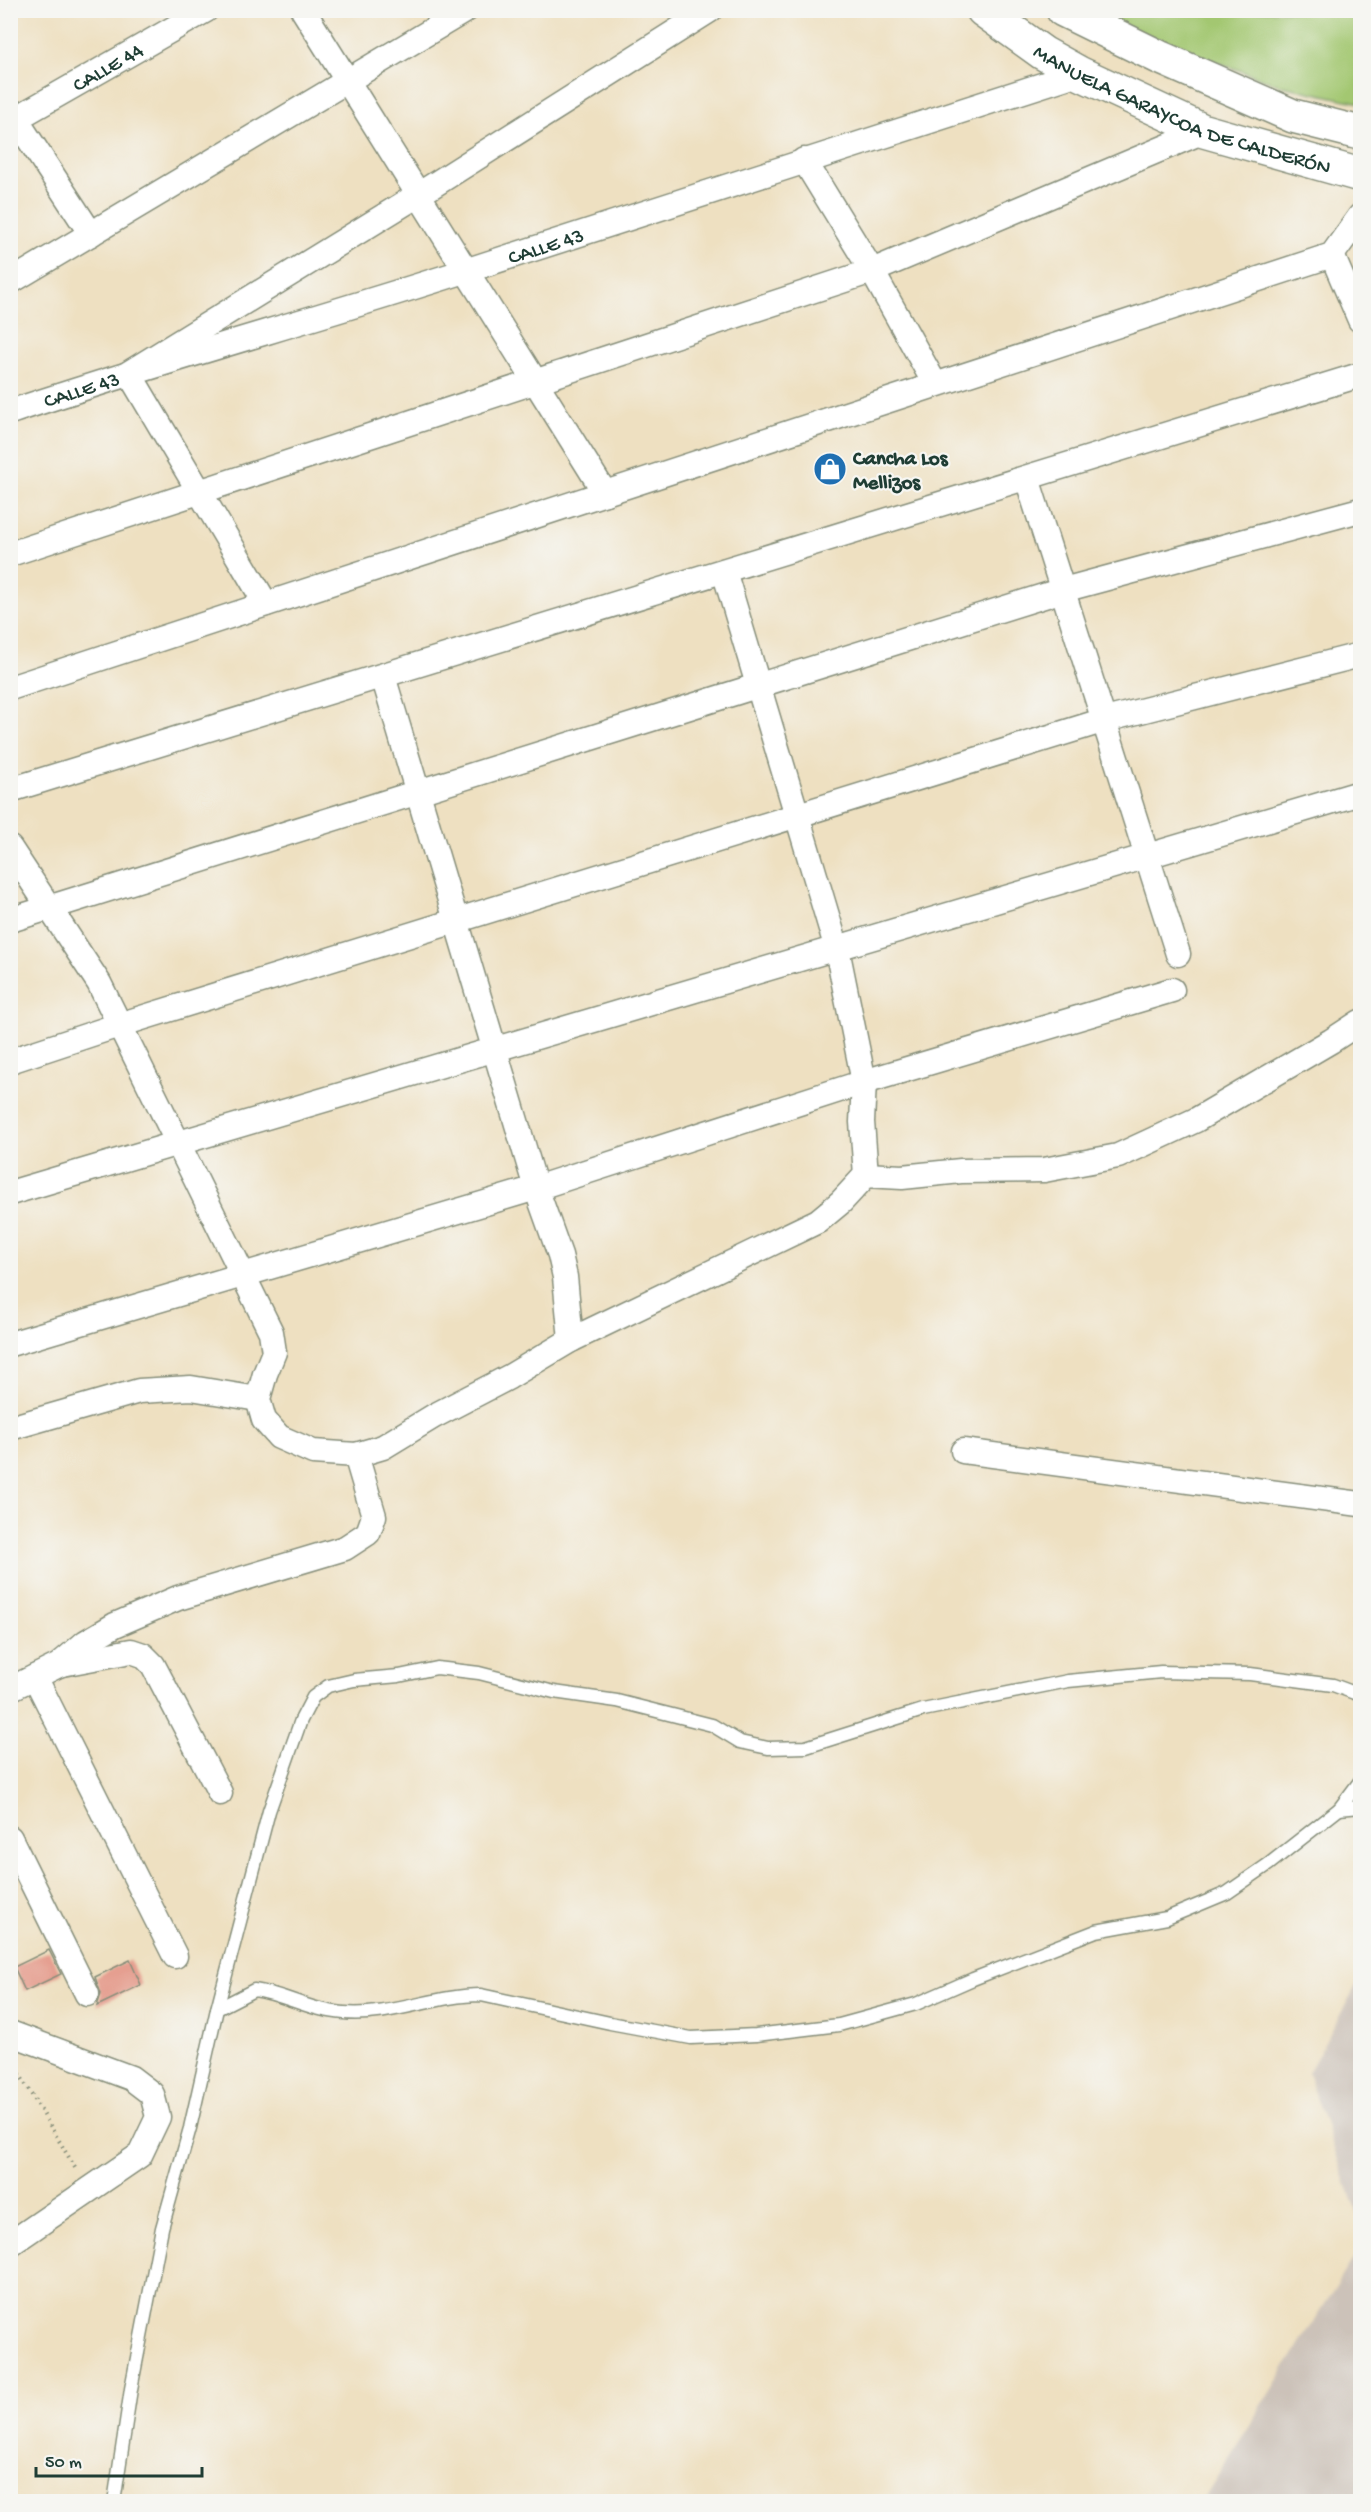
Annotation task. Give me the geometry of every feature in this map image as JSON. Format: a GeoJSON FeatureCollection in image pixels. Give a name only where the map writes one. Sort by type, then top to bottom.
{"type":"FeatureCollection","features":[{"type":"Feature","properties":{"kind":"street","name":"CALLE 44"},"geometry":{"type":"LineString","coordinates":[[12,117],[206,10]]}},
{"type":"Feature","properties":{"kind":"street"},"geometry":{"type":"LineString","coordinates":[[303,10],[605,493]]}},
{"type":"Feature","properties":{"kind":"street"},"geometry":{"type":"LineString","coordinates":[[10,282],[466,10]]}},
{"type":"Feature","properties":{"kind":"street"},"geometry":{"type":"LineString","coordinates":[[266,604],[129,373],[418,195],[710,10]]}},
{"type":"Feature","properties":{"kind":"street","name":"MANUELA GARAYCOA DE CALDERÓN"},"geometry":{"type":"LineString","coordinates":[[983,10],[1043,52],[1079,73],[1204,131],[1360,175]]}},
{"type":"Feature","properties":{"kind":"street","name":"MANUELA GARAYCOA DE CALDERÓN"},"geometry":{"type":"LineString","coordinates":[[1063,10],[1159,57],[1293,116],[1360,133]]}},
{"type":"Feature","properties":{"kind":"street","name":"CALLE 43"},"geometry":{"type":"LineString","coordinates":[[10,412],[129,373],[465,271],[1079,73]]}},
{"type":"Feature","properties":{"kind":"street"},"geometry":{"type":"LineString","coordinates":[[12,117],[91,234]]}},
{"type":"Feature","properties":{"kind":"street"},"geometry":{"type":"LineString","coordinates":[[10,554],[872,271],[1204,131]]}},
{"type":"Feature","properties":{"kind":"street"},"geometry":{"type":"LineString","coordinates":[[804,160],[872,271],[935,384]]}},
{"type":"Feature","properties":{"kind":"street"},"geometry":{"type":"LineString","coordinates":[[10,688],[1332,255],[1360,216]]}},
{"type":"Feature","properties":{"kind":"street"},"geometry":{"type":"LineString","coordinates":[[1332,255],[1360,320]]}},
{"type":"Feature","properties":{"kind":"street"},"geometry":{"type":"LineString","coordinates":[[10,790],[1360,375]]}},
{"type":"Feature","properties":{"kind":"street"},"geometry":{"type":"LineString","coordinates":[[1027,478],[1149,856],[1178,954]]}},
{"type":"Feature","properties":{"kind":"street"},"geometry":{"type":"LineString","coordinates":[[10,920],[1063,590],[1360,510]]}},
{"type":"Feature","properties":{"kind":"street"},"geometry":{"type":"LineString","coordinates":[[10,848],[99,983],[271,1332],[274,1352],[258,1399],[264,1420],[279,1437],[313,1452],[356,1455],[383,1447],[571,1340],[818,1221],[841,1202],[866,1174],[862,1122],[864,1082],[837,949],[724,571]]}},
{"type":"Feature","properties":{"kind":"street"},"geometry":{"type":"LineString","coordinates":[[10,1061],[1105,720],[1360,655]]}},
{"type":"Feature","properties":{"kind":"street"},"geometry":{"type":"LineString","coordinates":[[383,676],[536,1188],[560,1255],[565,1277],[571,1340]]}},
{"type":"Feature","properties":{"kind":"street"},"geometry":{"type":"LineString","coordinates":[[10,1192],[1360,793]]}},
{"type":"Feature","properties":{"kind":"street"},"geometry":{"type":"LineString","coordinates":[[10,1344],[536,1188],[864,1082],[1173,990]]}},
{"type":"Feature","properties":{"kind":"street"},"geometry":{"type":"LineString","coordinates":[[866,1174],[902,1177],[961,1170],[1044,1170],[1118,1156],[1196,1120],[1360,1022]]}},
{"type":"Feature","properties":{"kind":"street"},"geometry":{"type":"LineString","coordinates":[[10,1428],[139,1391],[191,1388],[258,1399]]}},
{"type":"Feature","properties":{"kind":"street"},"geometry":{"type":"LineString","coordinates":[[963,1451],[1360,1504]]}},
{"type":"Feature","properties":{"kind":"street"},"geometry":{"type":"LineString","coordinates":[[10,1689],[59,1665],[86,1642],[115,1625],[178,1598],[345,1548],[368,1533],[374,1516],[356,1455]]}},
{"type":"Feature","properties":{"kind":"street"},"geometry":{"type":"LineString","coordinates":[[59,1665],[131,1651],[143,1655],[153,1665],[220,1793]]}},
{"type":"Feature","properties":{"kind":"street"},"geometry":{"type":"LineString","coordinates":[[35,1677],[176,1956]]}},
{"type":"Feature","properties":{"kind":"street"},"geometry":{"type":"LineString","coordinates":[[10,1838],[87,1994]]}},
{"type":"Feature","properties":{"kind":"street"},"geometry":{"type":"LineString","coordinates":[[10,2033],[131,2078],[152,2094],[158,2117],[140,2155],[10,2244]]}},
{"type":"Feature","properties":{"kind":"lane"},"geometry":{"type":"LineString","coordinates":[[114,2502],[131,2389],[162,2228],[190,2128],[217,2009],[269,1811],[301,1720],[313,1697],[328,1686],[437,1668],[479,1673],[554,1692],[617,1701],[712,1725],[740,1742],[768,1748],[806,1747],[923,1710],[1068,1680],[1161,1672],[1250,1674],[1333,1685],[1360,1695]]}},
{"type":"Feature","properties":{"kind":"lane"},"geometry":{"type":"LineString","coordinates":[[217,2009],[254,1990],[314,2009],[345,2013],[388,2012],[460,1995],[481,1995],[691,2038],[756,2035],[839,2025],[916,2004],[1096,1931],[1167,1918],[1227,1893],[1269,1864],[1339,1809],[1360,1781]]}},
{"type":"Feature","properties":{"kind":"lane"},"geometry":{"type":"LineString","coordinates":[[1339,1809],[1360,1807]]}},
{"type":"Feature","properties":{"kind":"path"},"geometry":{"type":"LineString","coordinates":[[10,2058],[88,2190]]}},
{"type":"Feature","properties":{"kind":"shaded area"},"geometry":{"type":"Polygon","coordinates":[[[1360,1979],[1360,2223],[1308,2073],[1360,1979]]]}},
{"type":"Feature","properties":{"kind":"shaded area"},"geometry":{"type":"Polygon","coordinates":[[[1360,2248],[1360,2501],[1202,2501],[1360,2248]]]}},
{"type":"Feature","properties":{"kind":"green space"},"geometry":{"type":"Polygon","coordinates":[[[1077,11],[1360,11],[1360,103],[1282,86],[1077,11]]]}},
{"type":"Feature","properties":{"kind":"building"},"geometry":{"type":"Polygon","coordinates":[[[49,1950],[61,1974],[25,1991],[14,1967],[49,1950]]]}},
{"type":"Feature","properties":{"kind":"building"},"geometry":{"type":"Polygon","coordinates":[[[130,1960],[141,1985],[97,2006],[101,1994],[95,1977],[130,1960]]]}},
{"type":"Feature","properties":{"kind":"place","name":"Cancha Los Mellizos"},"geometry":{"type":"Point","coordinates":[830,469]}}]}
